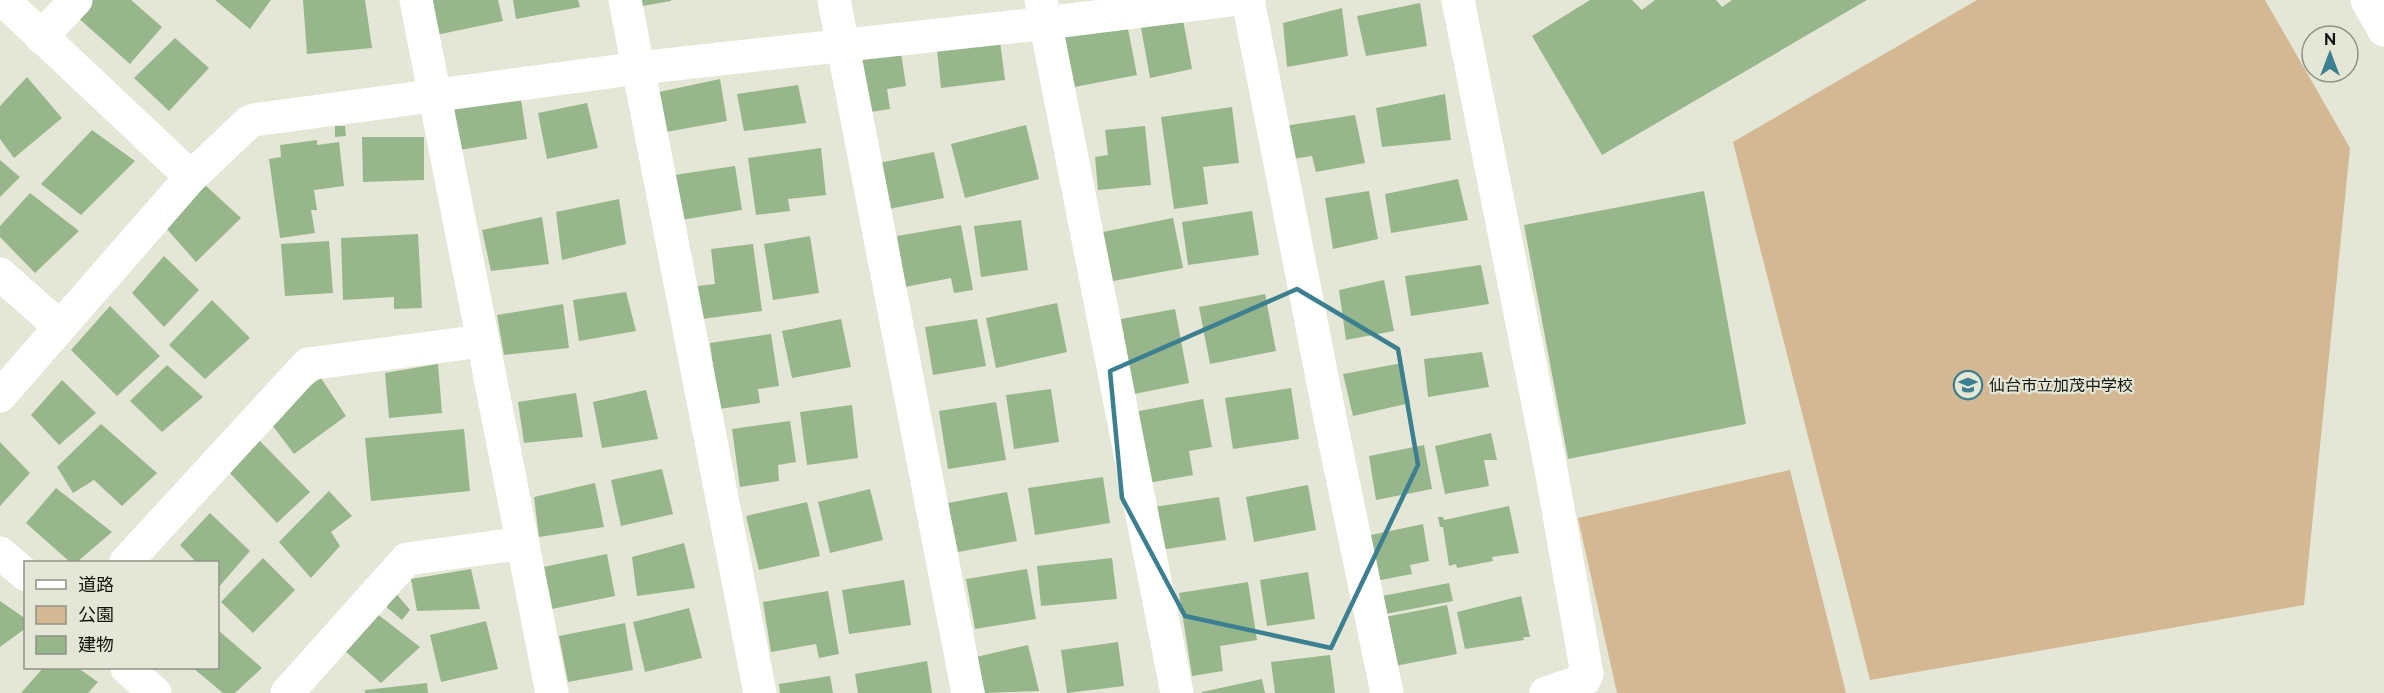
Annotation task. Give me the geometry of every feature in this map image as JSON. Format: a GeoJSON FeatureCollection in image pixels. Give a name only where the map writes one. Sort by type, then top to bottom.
{"type":"FeatureCollection","features":[{"type":"Feature","properties":{"kind":"street"},"geometry":{"type":"LineString","coordinates":[[3,0],[191,177]]}},
{"type":"Feature","properties":{"kind":"street"},"geometry":{"type":"LineString","coordinates":[[41,37],[76,0]]}},
{"type":"Feature","properties":{"kind":"street"},"geometry":{"type":"LineString","coordinates":[[416,0],[552,693]]}},
{"type":"Feature","properties":{"kind":"street"},"geometry":{"type":"LineString","coordinates":[[626,0],[760,693]]}},
{"type":"Feature","properties":{"kind":"street"},"geometry":{"type":"LineString","coordinates":[[834,0],[968,693]]}},
{"type":"Feature","properties":{"kind":"street"},"geometry":{"type":"LineString","coordinates":[[0,396],[191,177],[249,122],[254,120],[639,68],[842,46],[1043,12],[1231,0]]}},
{"type":"Feature","properties":{"kind":"street"},"geometry":{"type":"LineString","coordinates":[[1248,0],[1332,428],[1387,693]]}},
{"type":"Feature","properties":{"kind":"street"},"geometry":{"type":"LineString","coordinates":[[1458,0],[1551,469],[1587,674],[1584,680],[1546,693]]}},
{"type":"Feature","properties":{"kind":"street"},"geometry":{"type":"LineString","coordinates":[[2367,0],[2384,30]]}},
{"type":"Feature","properties":{"kind":"street"},"geometry":{"type":"LineString","coordinates":[[1043,12],[1177,693]]}},
{"type":"Feature","properties":{"kind":"street"},"geometry":{"type":"LineString","coordinates":[[0,274],[60,327]]}},
{"type":"Feature","properties":{"kind":"street"},"geometry":{"type":"LineString","coordinates":[[127,561],[308,364],[482,341]]}},
{"type":"Feature","properties":{"kind":"street"},"geometry":{"type":"LineString","coordinates":[[287,693],[407,559],[522,543]]}},
{"type":"Feature","properties":{"kind":"street"},"geometry":{"type":"LineString","coordinates":[[0,553],[24,573]]}},
{"type":"Feature","properties":{"kind":"street"},"geometry":{"type":"LineString","coordinates":[[128,669],[155,693]]}},
{"type":"Feature","properties":{"kind":"highlighted area"},"geometry":{"type":"Polygon","coordinates":[[[1297,289],[1398,349],[1418,465],[1331,648],[1185,616],[1122,498],[1110,371],[1297,289]]]}},
{"type":"Feature","properties":{"kind":"green space"},"geometry":{"type":"Polygon","coordinates":[[[1977,0],[2265,0],[2300,61],[2300,84],[2313,84],[2350,148],[2304,605],[1870,680],[1733,142],[1977,0]]]}},
{"type":"Feature","properties":{"kind":"green space"},"geometry":{"type":"Polygon","coordinates":[[[1790,470],[1846,693],[1617,693],[1578,518],[1790,470]]]}},
{"type":"Feature","properties":{"kind":"building"},"geometry":{"type":"Polygon","coordinates":[[[92,0],[131,0],[162,27],[130,64],[76,16],[92,0]]]}},
{"type":"Feature","properties":{"kind":"building"},"geometry":{"type":"Polygon","coordinates":[[[215,0],[271,0],[250,29],[215,0]]]}},
{"type":"Feature","properties":{"kind":"building"},"geometry":{"type":"Polygon","coordinates":[[[303,0],[365,0],[372,48],[307,54],[303,0]]]}},
{"type":"Feature","properties":{"kind":"building"},"geometry":{"type":"Polygon","coordinates":[[[431,0],[498,0],[503,21],[436,35],[431,0]]]}},
{"type":"Feature","properties":{"kind":"building"},"geometry":{"type":"Polygon","coordinates":[[[513,0],[578,0],[580,7],[516,19],[513,0]]]}},
{"type":"Feature","properties":{"kind":"building"},"geometry":{"type":"Polygon","coordinates":[[[641,0],[671,0],[671,1],[642,6],[641,0]]]}},
{"type":"Feature","properties":{"kind":"building"},"geometry":{"type":"Polygon","coordinates":[[[1590,0],[1632,0],[1642,10],[1655,0],[1716,0],[1722,7],[1732,0],[1867,0],[1602,155],[1532,36],[1590,0]]]}},
{"type":"Feature","properties":{"kind":"building"},"geometry":{"type":"Polygon","coordinates":[[[1420,3],[1427,46],[1366,56],[1357,16],[1420,3]]]}},
{"type":"Feature","properties":{"kind":"building"},"geometry":{"type":"Polygon","coordinates":[[[1342,8],[1348,56],[1287,67],[1283,23],[1342,8]]]}},
{"type":"Feature","properties":{"kind":"building"},"geometry":{"type":"Polygon","coordinates":[[[1182,14],[1192,69],[1150,78],[1140,22],[1182,14]]]}},
{"type":"Feature","properties":{"kind":"building"},"geometry":{"type":"Polygon","coordinates":[[[1127,24],[1137,75],[1064,89],[1054,38],[1127,24]]]}},
{"type":"Feature","properties":{"kind":"building"},"geometry":{"type":"Polygon","coordinates":[[[999,34],[1005,80],[941,88],[936,41],[999,34]]]}},
{"type":"Feature","properties":{"kind":"building"},"geometry":{"type":"Polygon","coordinates":[[[175,38],[209,68],[169,111],[134,78],[175,38]]]}},
{"type":"Feature","properties":{"kind":"building"},"geometry":{"type":"Polygon","coordinates":[[[901,53],[906,86],[887,89],[890,109],[852,115],[844,61],[901,53]]]}},
{"type":"Feature","properties":{"kind":"building"},"geometry":{"type":"Polygon","coordinates":[[[27,77],[62,118],[14,158],[0,139],[0,106],[27,77]]]}},
{"type":"Feature","properties":{"kind":"building"},"geometry":{"type":"Polygon","coordinates":[[[720,79],[727,121],[666,132],[659,92],[720,79]]]}},
{"type":"Feature","properties":{"kind":"building"},"geometry":{"type":"Polygon","coordinates":[[[798,85],[806,123],[744,131],[737,94],[798,85]]]}},
{"type":"Feature","properties":{"kind":"building"},"geometry":{"type":"Polygon","coordinates":[[[520,93],[527,139],[447,152],[440,105],[520,93]]]}},
{"type":"Feature","properties":{"kind":"building"},"geometry":{"type":"Polygon","coordinates":[[[1445,94],[1451,140],[1382,147],[1376,108],[1445,94]]]}},
{"type":"Feature","properties":{"kind":"building"},"geometry":{"type":"Polygon","coordinates":[[[587,103],[598,148],[547,159],[538,113],[587,103]]]}},
{"type":"Feature","properties":{"kind":"building"},"geometry":{"type":"Polygon","coordinates":[[[1232,107],[1239,163],[1203,167],[1208,204],[1174,209],[1161,117],[1232,107]]]}},
{"type":"Feature","properties":{"kind":"building"},"geometry":{"type":"Polygon","coordinates":[[[1355,115],[1365,163],[1316,172],[1312,156],[1292,159],[1284,126],[1355,115]]]}},
{"type":"Feature","properties":{"kind":"building"},"geometry":{"type":"Polygon","coordinates":[[[1026,125],[1039,179],[965,198],[951,144],[1026,125]]]}},
{"type":"Feature","properties":{"kind":"building"},"geometry":{"type":"Polygon","coordinates":[[[335,126],[345,126],[346,136],[335,137],[335,126]]]}},
{"type":"Feature","properties":{"kind":"building"},"geometry":{"type":"Polygon","coordinates":[[[1145,126],[1151,185],[1098,190],[1095,157],[1108,155],[1105,130],[1145,126]]]}},
{"type":"Feature","properties":{"kind":"building"},"geometry":{"type":"Polygon","coordinates":[[[92,130],[135,161],[81,215],[41,184],[92,130]]]}},
{"type":"Feature","properties":{"kind":"building"},"geometry":{"type":"Polygon","coordinates":[[[362,137],[424,137],[424,180],[363,182],[362,137]]]}},
{"type":"Feature","properties":{"kind":"building"},"geometry":{"type":"Polygon","coordinates":[[[317,140],[317,145],[339,142],[344,186],[314,190],[317,210],[311,210],[315,233],[280,238],[269,159],[281,157],[280,145],[317,140]]]}},
{"type":"Feature","properties":{"kind":"building"},"geometry":{"type":"Polygon","coordinates":[[[821,148],[826,195],[788,199],[790,211],[756,215],[748,158],[821,148]]]}},
{"type":"Feature","properties":{"kind":"building"},"geometry":{"type":"Polygon","coordinates":[[[934,152],[944,198],[884,210],[874,164],[934,152]]]}},
{"type":"Feature","properties":{"kind":"building"},"geometry":{"type":"Polygon","coordinates":[[[0,160],[20,177],[0,197],[0,160]]]}},
{"type":"Feature","properties":{"kind":"building"},"geometry":{"type":"Polygon","coordinates":[[[735,166],[742,210],[681,220],[674,175],[735,166]]]}},
{"type":"Feature","properties":{"kind":"building"},"geometry":{"type":"Polygon","coordinates":[[[1458,179],[1468,220],[1391,233],[1385,194],[1458,179]]]}},
{"type":"Feature","properties":{"kind":"building"},"geometry":{"type":"Polygon","coordinates":[[[205,185],[241,218],[196,262],[166,228],[205,185]]]}},
{"type":"Feature","properties":{"kind":"building"},"geometry":{"type":"Polygon","coordinates":[[[1369,191],[1378,239],[1333,249],[1325,198],[1369,191]]]}},
{"type":"Feature","properties":{"kind":"building"},"geometry":{"type":"Polygon","coordinates":[[[1704,191],[1746,424],[1568,459],[1524,225],[1704,191]]]}},
{"type":"Feature","properties":{"kind":"building"},"geometry":{"type":"Polygon","coordinates":[[[30,193],[79,231],[35,273],[0,237],[0,226],[30,193]]]}},
{"type":"Feature","properties":{"kind":"building"},"geometry":{"type":"Polygon","coordinates":[[[619,199],[626,244],[562,260],[556,212],[619,199]]]}},
{"type":"Feature","properties":{"kind":"building"},"geometry":{"type":"Polygon","coordinates":[[[1252,211],[1259,255],[1188,265],[1182,222],[1252,211]]]}},
{"type":"Feature","properties":{"kind":"building"},"geometry":{"type":"Polygon","coordinates":[[[542,217],[549,264],[491,271],[482,230],[542,217]]]}},
{"type":"Feature","properties":{"kind":"building"},"geometry":{"type":"Polygon","coordinates":[[[1173,218],[1183,268],[1108,282],[1098,233],[1173,218]]]}},
{"type":"Feature","properties":{"kind":"building"},"geometry":{"type":"Polygon","coordinates":[[[1021,220],[1028,270],[981,277],[974,226],[1021,220]]]}},
{"type":"Feature","properties":{"kind":"building"},"geometry":{"type":"Polygon","coordinates":[[[961,225],[973,290],[954,293],[951,278],[905,287],[897,236],[961,225]]]}},
{"type":"Feature","properties":{"kind":"building"},"geometry":{"type":"Polygon","coordinates":[[[418,234],[422,308],[394,309],[394,297],[343,300],[341,238],[418,234]]]}},
{"type":"Feature","properties":{"kind":"building"},"geometry":{"type":"Polygon","coordinates":[[[810,236],[819,293],[773,300],[764,244],[810,236]]]}},
{"type":"Feature","properties":{"kind":"building"},"geometry":{"type":"Polygon","coordinates":[[[329,241],[333,293],[285,296],[281,244],[329,241]]]}},
{"type":"Feature","properties":{"kind":"building"},"geometry":{"type":"Polygon","coordinates":[[[753,244],[762,311],[702,319],[698,286],[715,284],[711,249],[753,244]]]}},
{"type":"Feature","properties":{"kind":"building"},"geometry":{"type":"Polygon","coordinates":[[[164,256],[199,290],[164,327],[132,293],[164,256]]]}},
{"type":"Feature","properties":{"kind":"building"},"geometry":{"type":"Polygon","coordinates":[[[1481,265],[1489,304],[1411,316],[1405,276],[1481,265]]]}},
{"type":"Feature","properties":{"kind":"building"},"geometry":{"type":"Polygon","coordinates":[[[1384,280],[1394,331],[1346,340],[1339,290],[1384,280]]]}},
{"type":"Feature","properties":{"kind":"building"},"geometry":{"type":"Polygon","coordinates":[[[626,292],[636,331],[579,341],[573,300],[626,292]]]}},
{"type":"Feature","properties":{"kind":"building"},"geometry":{"type":"Polygon","coordinates":[[[1265,294],[1276,351],[1210,364],[1199,307],[1265,294]]]}},
{"type":"Feature","properties":{"kind":"building"},"geometry":{"type":"Polygon","coordinates":[[[212,300],[250,338],[205,379],[169,345],[212,300]]]}},
{"type":"Feature","properties":{"kind":"building"},"geometry":{"type":"Polygon","coordinates":[[[1057,303],[1067,352],[996,368],[986,318],[1057,303]]]}},
{"type":"Feature","properties":{"kind":"building"},"geometry":{"type":"Polygon","coordinates":[[[563,304],[569,348],[504,355],[497,315],[563,304]]]}},
{"type":"Feature","properties":{"kind":"building"},"geometry":{"type":"Polygon","coordinates":[[[110,306],[160,356],[117,396],[71,350],[110,306]]]}},
{"type":"Feature","properties":{"kind":"building"},"geometry":{"type":"Polygon","coordinates":[[[1175,309],[1189,383],[1134,394],[1121,319],[1175,309]]]}},
{"type":"Feature","properties":{"kind":"building"},"geometry":{"type":"Polygon","coordinates":[[[841,319],[851,367],[792,378],[782,331],[841,319]]]}},
{"type":"Feature","properties":{"kind":"building"},"geometry":{"type":"Polygon","coordinates":[[[977,319],[986,366],[933,375],[925,327],[977,319]]]}},
{"type":"Feature","properties":{"kind":"building"},"geometry":{"type":"Polygon","coordinates":[[[771,334],[779,386],[758,389],[760,403],[719,409],[710,343],[771,334]]]}},
{"type":"Feature","properties":{"kind":"building"},"geometry":{"type":"Polygon","coordinates":[[[1482,352],[1489,387],[1428,397],[1424,359],[1482,352]]]}},
{"type":"Feature","properties":{"kind":"building"},"geometry":{"type":"Polygon","coordinates":[[[1402,363],[1410,403],[1353,416],[1343,374],[1402,363]]]}},
{"type":"Feature","properties":{"kind":"building"},"geometry":{"type":"Polygon","coordinates":[[[438,364],[442,413],[389,418],[385,373],[438,364]]]}},
{"type":"Feature","properties":{"kind":"building"},"geometry":{"type":"Polygon","coordinates":[[[167,365],[203,397],[162,432],[130,401],[167,365]]]}},
{"type":"Feature","properties":{"kind":"building"},"geometry":{"type":"Polygon","coordinates":[[[321,378],[346,416],[294,454],[266,417],[321,378]]]}},
{"type":"Feature","properties":{"kind":"building"},"geometry":{"type":"Polygon","coordinates":[[[62,380],[96,413],[59,445],[31,415],[62,380]]]}},
{"type":"Feature","properties":{"kind":"building"},"geometry":{"type":"Polygon","coordinates":[[[1291,388],[1299,439],[1233,449],[1225,398],[1291,388]]]}},
{"type":"Feature","properties":{"kind":"building"},"geometry":{"type":"Polygon","coordinates":[[[1051,389],[1059,442],[1014,449],[1006,395],[1051,389]]]}},
{"type":"Feature","properties":{"kind":"building"},"geometry":{"type":"Polygon","coordinates":[[[646,390],[658,439],[602,448],[593,402],[646,390]]]}},
{"type":"Feature","properties":{"kind":"building"},"geometry":{"type":"Polygon","coordinates":[[[576,393],[583,437],[524,443],[518,402],[576,393]]]}},
{"type":"Feature","properties":{"kind":"building"},"geometry":{"type":"Polygon","coordinates":[[[1203,399],[1212,447],[1189,451],[1193,475],[1142,484],[1129,413],[1203,399]]]}},
{"type":"Feature","properties":{"kind":"building"},"geometry":{"type":"Polygon","coordinates":[[[996,402],[1006,460],[948,469],[939,411],[996,402]]]}},
{"type":"Feature","properties":{"kind":"building"},"geometry":{"type":"Polygon","coordinates":[[[852,405],[858,458],[807,465],[800,412],[852,405]]]}},
{"type":"Feature","properties":{"kind":"building"},"geometry":{"type":"Polygon","coordinates":[[[790,421],[796,462],[778,465],[779,481],[740,487],[732,429],[790,421]]]}},
{"type":"Feature","properties":{"kind":"building"},"geometry":{"type":"Polygon","coordinates":[[[101,424],[157,473],[122,506],[94,480],[73,493],[57,467],[101,424]]]}},
{"type":"Feature","properties":{"kind":"building"},"geometry":{"type":"Polygon","coordinates":[[[464,429],[470,491],[371,501],[365,438],[464,429]]]}},
{"type":"Feature","properties":{"kind":"building"},"geometry":{"type":"Polygon","coordinates":[[[1491,433],[1497,460],[1484,460],[1489,486],[1445,494],[1435,446],[1491,433]]]}},
{"type":"Feature","properties":{"kind":"building"},"geometry":{"type":"Polygon","coordinates":[[[257,438],[310,492],[277,523],[229,472],[257,438]]]}},
{"type":"Feature","properties":{"kind":"building"},"geometry":{"type":"Polygon","coordinates":[[[0,442],[30,473],[0,506],[0,442]]]}},
{"type":"Feature","properties":{"kind":"building"},"geometry":{"type":"Polygon","coordinates":[[[1424,445],[1432,489],[1376,500],[1369,456],[1424,445]]]}},
{"type":"Feature","properties":{"kind":"building"},"geometry":{"type":"Polygon","coordinates":[[[662,469],[673,514],[621,526],[611,480],[662,469]]]}},
{"type":"Feature","properties":{"kind":"building"},"geometry":{"type":"Polygon","coordinates":[[[1103,477],[1110,523],[1035,535],[1028,488],[1103,477]]]}},
{"type":"Feature","properties":{"kind":"building"},"geometry":{"type":"Polygon","coordinates":[[[595,483],[604,527],[539,537],[534,497],[595,483]]]}},
{"type":"Feature","properties":{"kind":"building"},"geometry":{"type":"Polygon","coordinates":[[[1308,485],[1316,530],[1254,542],[1246,497],[1308,485]]]}},
{"type":"Feature","properties":{"kind":"building"},"geometry":{"type":"Polygon","coordinates":[[[56,488],[112,532],[78,561],[69,561],[26,523],[56,488]]]}},
{"type":"Feature","properties":{"kind":"building"},"geometry":{"type":"Polygon","coordinates":[[[870,489],[883,540],[830,553],[818,502],[870,489]]]}},
{"type":"Feature","properties":{"kind":"building"},"geometry":{"type":"Polygon","coordinates":[[[329,491],[352,516],[331,532],[340,546],[311,578],[279,542],[329,491]]]}},
{"type":"Feature","properties":{"kind":"building"},"geometry":{"type":"Polygon","coordinates":[[[1007,492],[1017,541],[958,552],[948,503],[1007,492]]]}},
{"type":"Feature","properties":{"kind":"building"},"geometry":{"type":"Polygon","coordinates":[[[1219,497],[1226,540],[1160,550],[1154,507],[1219,497]]]}},
{"type":"Feature","properties":{"kind":"building"},"geometry":{"type":"Polygon","coordinates":[[[807,502],[820,556],[759,570],[746,516],[807,502]]]}},
{"type":"Feature","properties":{"kind":"building"},"geometry":{"type":"Polygon","coordinates":[[[1509,506],[1519,553],[1492,557],[1493,561],[1457,568],[1456,564],[1449,566],[1443,527],[1440,527],[1438,517],[1443,517],[1444,520],[1509,506]]]}},
{"type":"Feature","properties":{"kind":"building"},"geometry":{"type":"Polygon","coordinates":[[[210,513],[250,551],[219,587],[219,561],[195,561],[180,545],[210,513]]]}},
{"type":"Feature","properties":{"kind":"building"},"geometry":{"type":"Polygon","coordinates":[[[1423,524],[1429,561],[1410,565],[1412,574],[1370,582],[1362,537],[1423,524]]]}},
{"type":"Feature","properties":{"kind":"building"},"geometry":{"type":"Polygon","coordinates":[[[684,543],[695,588],[637,596],[632,557],[684,543]]]}},
{"type":"Feature","properties":{"kind":"building"},"geometry":{"type":"Polygon","coordinates":[[[607,554],[615,596],[547,610],[538,568],[607,554]]]}},
{"type":"Feature","properties":{"kind":"building"},"geometry":{"type":"Polygon","coordinates":[[[263,558],[295,590],[253,633],[221,602],[263,558]]]}},
{"type":"Feature","properties":{"kind":"building"},"geometry":{"type":"Polygon","coordinates":[[[1112,558],[1117,599],[1041,606],[1037,566],[1112,558]]]}},
{"type":"Feature","properties":{"kind":"building"},"geometry":{"type":"Polygon","coordinates":[[[471,569],[480,609],[417,611],[411,579],[471,569]]]}},
{"type":"Feature","properties":{"kind":"building"},"geometry":{"type":"Polygon","coordinates":[[[1027,569],[1036,619],[975,629],[966,579],[1027,569]]]}},
{"type":"Feature","properties":{"kind":"building"},"geometry":{"type":"Polygon","coordinates":[[[1308,572],[1315,619],[1267,626],[1260,580],[1308,572]]]}},
{"type":"Feature","properties":{"kind":"building"},"geometry":{"type":"Polygon","coordinates":[[[904,580],[911,625],[849,634],[842,590],[904,580]]]}},
{"type":"Feature","properties":{"kind":"building"},"geometry":{"type":"Polygon","coordinates":[[[1248,582],[1257,640],[1220,646],[1223,671],[1192,676],[1179,593],[1248,582]]]}},
{"type":"Feature","properties":{"kind":"building"},"geometry":{"type":"Polygon","coordinates":[[[1449,583],[1453,601],[1370,617],[1367,599],[1449,583]]]}},
{"type":"Feature","properties":{"kind":"building"},"geometry":{"type":"Polygon","coordinates":[[[394,591],[410,610],[402,620],[384,605],[394,591]]]}},
{"type":"Feature","properties":{"kind":"building"},"geometry":{"type":"Polygon","coordinates":[[[828,591],[839,654],[819,658],[816,644],[771,652],[763,602],[828,591]]]}},
{"type":"Feature","properties":{"kind":"building"},"geometry":{"type":"Polygon","coordinates":[[[1521,596],[1530,637],[1523,637],[1524,640],[1465,649],[1457,612],[1521,596]]]}},
{"type":"Feature","properties":{"kind":"building"},"geometry":{"type":"Polygon","coordinates":[[[0,601],[24,618],[24,629],[0,647],[0,601]]]}},
{"type":"Feature","properties":{"kind":"building"},"geometry":{"type":"Polygon","coordinates":[[[1447,605],[1457,654],[1395,666],[1385,617],[1447,605]]]}},
{"type":"Feature","properties":{"kind":"building"},"geometry":{"type":"Polygon","coordinates":[[[689,608],[702,658],[645,672],[633,622],[689,608]]]}},
{"type":"Feature","properties":{"kind":"building"},"geometry":{"type":"Polygon","coordinates":[[[376,613],[420,647],[381,683],[344,650],[376,613]]]}},
{"type":"Feature","properties":{"kind":"building"},"geometry":{"type":"Polygon","coordinates":[[[486,621],[498,669],[441,682],[430,635],[486,621]]]}},
{"type":"Feature","properties":{"kind":"building"},"geometry":{"type":"Polygon","coordinates":[[[625,623],[633,670],[568,682],[559,636],[625,623]]]}},
{"type":"Feature","properties":{"kind":"building"},"geometry":{"type":"Polygon","coordinates":[[[219,631],[262,668],[235,693],[223,693],[194,669],[219,669],[219,631]]]}},
{"type":"Feature","properties":{"kind":"building"},"geometry":{"type":"Polygon","coordinates":[[[1118,642],[1124,686],[1067,693],[1061,650],[1118,642]]]}},
{"type":"Feature","properties":{"kind":"building"},"geometry":{"type":"Polygon","coordinates":[[[1028,645],[1039,691],[985,693],[976,657],[1028,645]]]}},
{"type":"Feature","properties":{"kind":"building"},"geometry":{"type":"Polygon","coordinates":[[[1330,655],[1335,693],[1275,693],[1271,662],[1330,655]]]}},
{"type":"Feature","properties":{"kind":"building"},"geometry":{"type":"Polygon","coordinates":[[[927,661],[932,693],[858,693],[855,674],[927,661]]]}},
{"type":"Feature","properties":{"kind":"building"},"geometry":{"type":"Polygon","coordinates":[[[42,669],[79,669],[98,682],[88,693],[21,693],[42,669]]]}},
{"type":"Feature","properties":{"kind":"building"},"geometry":{"type":"Polygon","coordinates":[[[830,676],[833,693],[780,693],[779,684],[830,676]]]}},
{"type":"Feature","properties":{"kind":"building"},"geometry":{"type":"Polygon","coordinates":[[[1262,679],[1265,693],[1202,693],[1202,692],[1262,679]]]}},
{"type":"Feature","properties":{"kind":"building"},"geometry":{"type":"Polygon","coordinates":[[[427,683],[428,693],[365,693],[365,690],[427,683]]]}},
{"type":"Feature","properties":{"kind":"place","name":"仙台市立加茂中学校"},"geometry":{"type":"Point","coordinates":[1968,385]}}]}
